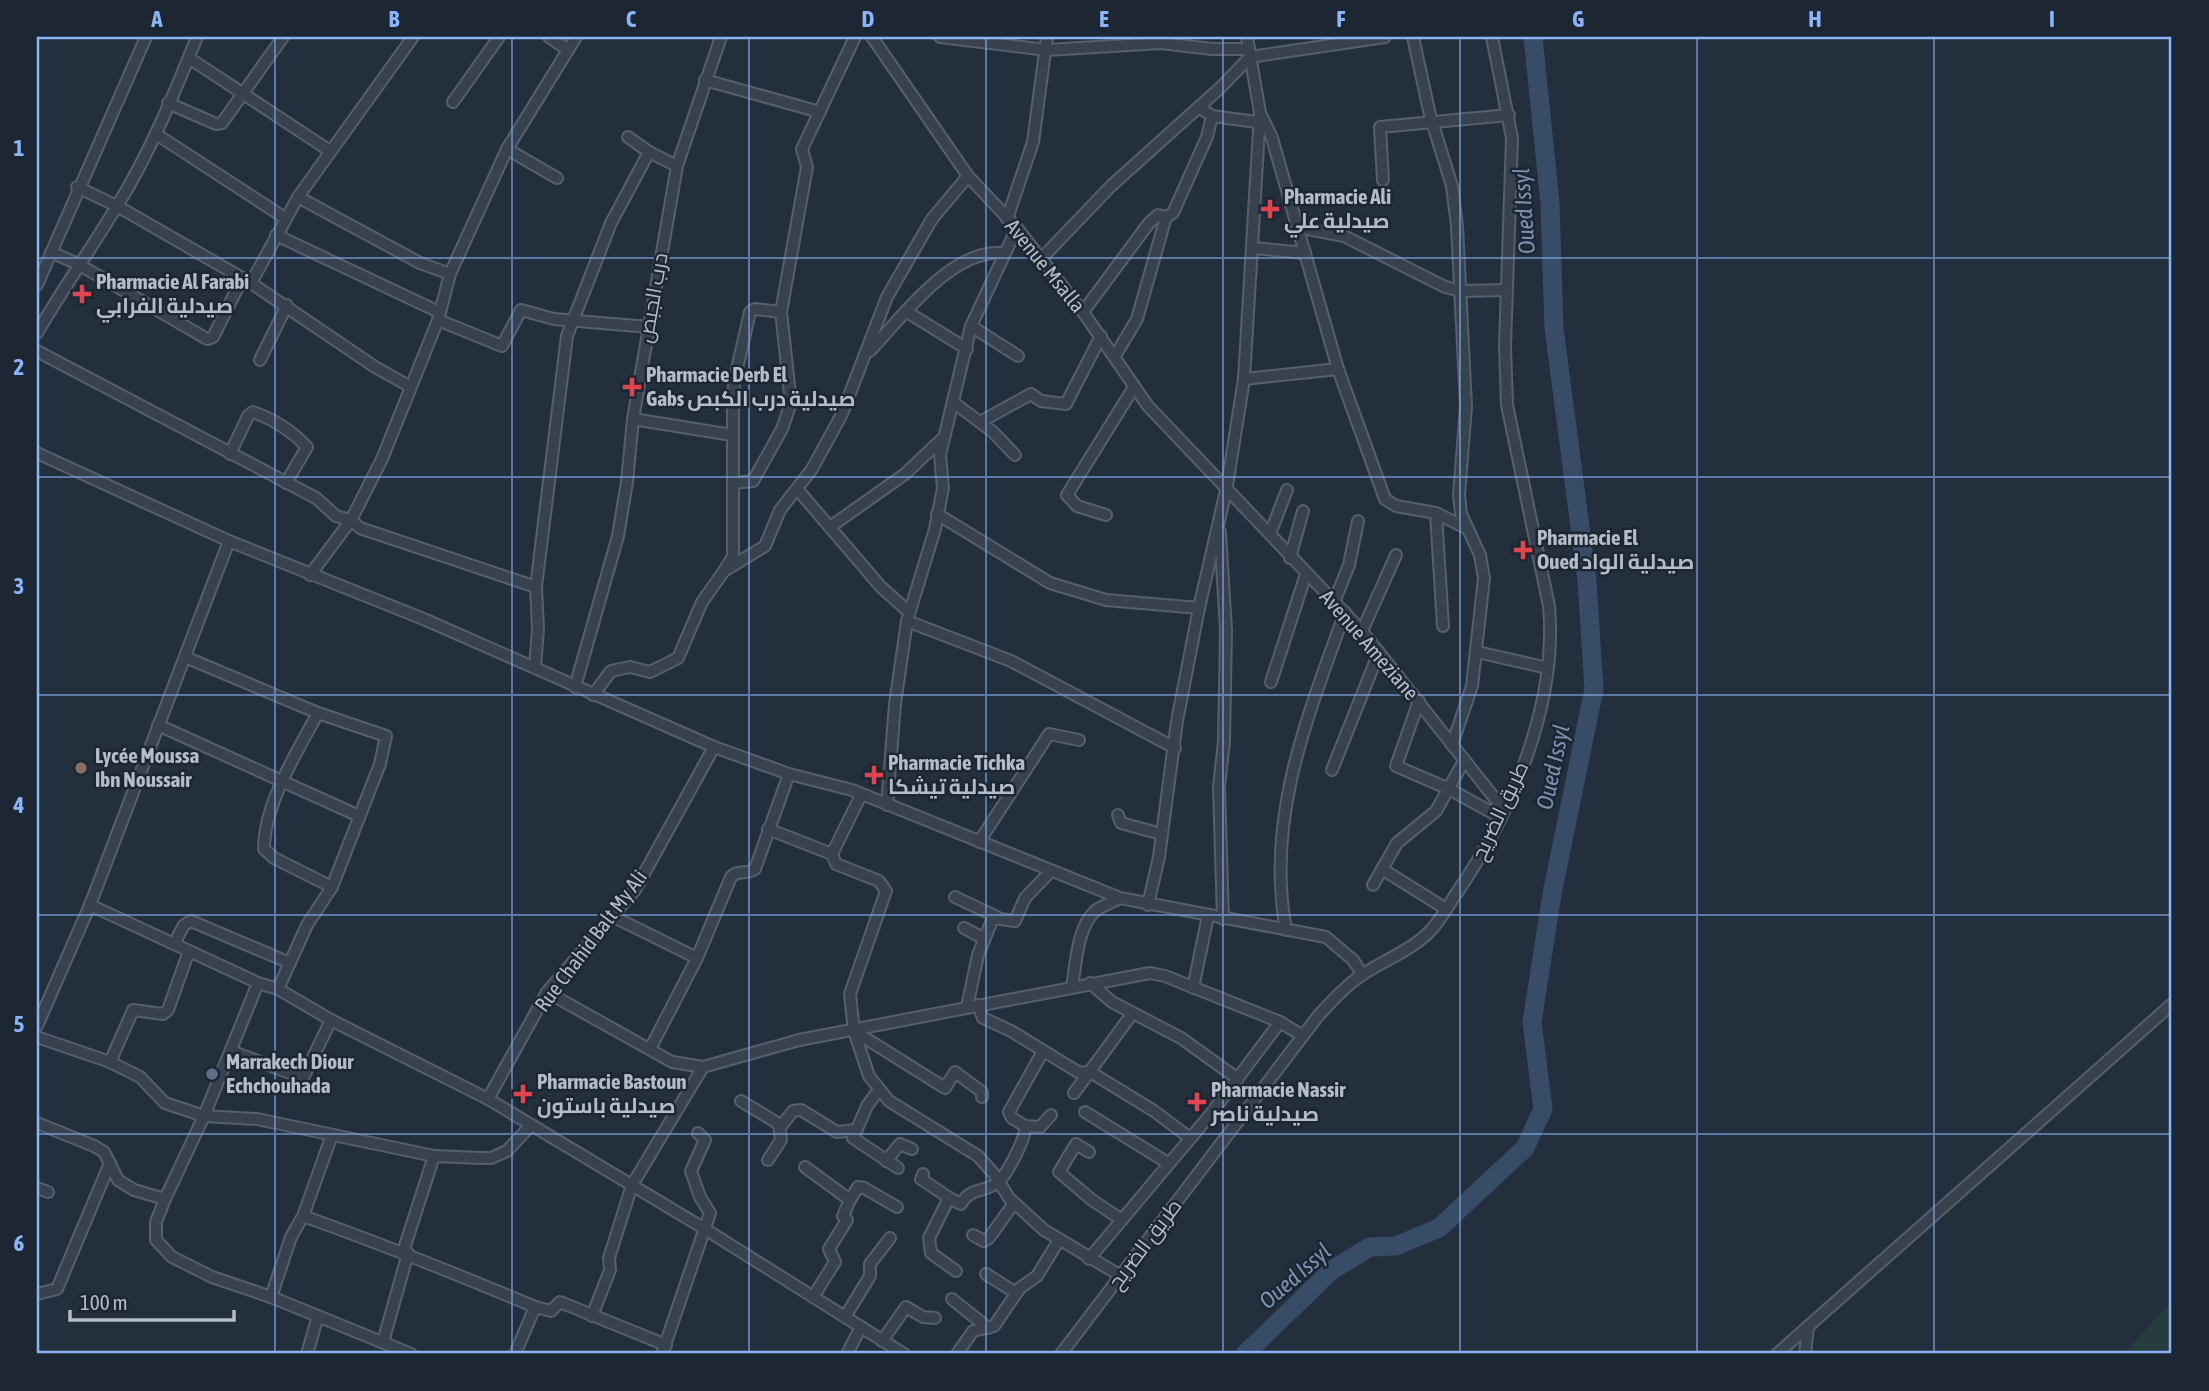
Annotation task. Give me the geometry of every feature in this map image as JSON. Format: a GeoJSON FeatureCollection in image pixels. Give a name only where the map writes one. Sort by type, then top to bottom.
{"type":"FeatureCollection","features":[{"type":"Feature","properties":{"kind":"street"},"geometry":{"type":"LineString","coordinates":[[37,285],[146,37]]}},
{"type":"Feature","properties":{"kind":"street"},"geometry":{"type":"LineString","coordinates":[[37,333],[117,206],[156,134],[197,37]]}},
{"type":"Feature","properties":{"kind":"street"},"geometry":{"type":"LineString","coordinates":[[169,103],[219,124],[283,37]]}},
{"type":"Feature","properties":{"kind":"street"},"geometry":{"type":"LineString","coordinates":[[51,253],[78,264],[207,339],[213,337],[298,197],[413,37]]}},
{"type":"Feature","properties":{"kind":"street"},"geometry":{"type":"LineString","coordinates":[[453,102],[499,37]]}},
{"type":"Feature","properties":{"kind":"street"},"geometry":{"type":"LineString","coordinates":[[549,37],[568,50]]}},
{"type":"Feature","properties":{"kind":"street"},"geometry":{"type":"LineString","coordinates":[[310,575],[351,520],[382,459],[439,316],[450,274],[507,149],[576,37]]}},
{"type":"Feature","properties":{"kind":"street","name":"درب الجبص"},"geometry":{"type":"LineString","coordinates":[[575,687],[618,536],[633,419],[677,166],[721,37]]}},
{"type":"Feature","properties":{"kind":"street"},"geometry":{"type":"LineString","coordinates":[[733,483],[753,481],[789,414],[790,388],[781,312],[807,167],[802,149],[855,37]]}},
{"type":"Feature","properties":{"kind":"street","name":"Avenue Msalla"},"geometry":{"type":"LineString","coordinates":[[872,37],[968,176],[1017,228],[1083,312],[1134,387],[1168,429],[1227,486]]}},
{"type":"Feature","properties":{"kind":"street"},"geometry":{"type":"LineString","coordinates":[[942,37],[1047,50],[1101,42],[1161,43],[1249,53],[1385,37]]}},
{"type":"Feature","properties":{"kind":"street"},"geometry":{"type":"LineString","coordinates":[[1007,219],[1033,142],[1047,37]]}},
{"type":"Feature","properties":{"kind":"street"},"geometry":{"type":"LineString","coordinates":[[1148,905],[1199,608],[1220,522],[1244,379],[1261,119],[1247,37]]}},
{"type":"Feature","properties":{"kind":"street"},"geometry":{"type":"LineString","coordinates":[[1413,37],[1433,122],[1452,186],[1461,291],[1466,406],[1461,514],[1480,555],[1484,578],[1476,652],[1463,719],[1451,745]]}},
{"type":"Feature","properties":{"kind":"street","name":"طريق الضريح"},"geometry":{"type":"LineString","coordinates":[[1062,1354],[1301,1035],[1338,995],[1362,974],[1420,939],[1446,909],[1473,869],[1502,814],[1530,745],[1548,668],[1552,636],[1549,606],[1507,405],[1506,290],[1512,138],[1492,37]]}},
{"type":"Feature","properties":{"kind":"street"},"geometry":{"type":"LineString","coordinates":[[1041,259],[1111,186],[1199,107],[1249,53]]}},
{"type":"Feature","properties":{"kind":"street"},"geometry":{"type":"LineString","coordinates":[[189,58],[330,151]]}},
{"type":"Feature","properties":{"kind":"street"},"geometry":{"type":"LineString","coordinates":[[705,80],[820,112]]}},
{"type":"Feature","properties":{"kind":"street"},"geometry":{"type":"LineString","coordinates":[[1199,107],[1212,116],[1261,119]]}},
{"type":"Feature","properties":{"kind":"street"},"geometry":{"type":"LineString","coordinates":[[1382,180],[1380,127],[1509,115]]}},
{"type":"Feature","properties":{"kind":"street"},"geometry":{"type":"LineString","coordinates":[[1115,356],[1137,318],[1166,217],[1175,208],[1207,137],[1212,116]]}},
{"type":"Feature","properties":{"kind":"street"},"geometry":{"type":"LineString","coordinates":[[1261,119],[1272,138],[1338,369],[1385,499],[1396,506],[1436,513],[1468,529]]}},
{"type":"Feature","properties":{"kind":"street"},"geometry":{"type":"LineString","coordinates":[[156,134],[285,218]]}},
{"type":"Feature","properties":{"kind":"street"},"geometry":{"type":"LineString","coordinates":[[628,136],[649,152],[677,166]]}},
{"type":"Feature","properties":{"kind":"street"},"geometry":{"type":"LineString","coordinates":[[507,149],[557,178]]}},
{"type":"Feature","properties":{"kind":"street"},"geometry":{"type":"LineString","coordinates":[[535,667],[538,629],[536,587],[571,319],[611,223],[649,152]]}},
{"type":"Feature","properties":{"kind":"street"},"geometry":{"type":"LineString","coordinates":[[724,571],[765,546],[780,510],[798,490],[842,414],[887,298],[917,242],[968,176]]}},
{"type":"Feature","properties":{"kind":"street"},"geometry":{"type":"LineString","coordinates":[[78,187],[117,206],[287,305],[375,367],[409,386]]}},
{"type":"Feature","properties":{"kind":"street"},"geometry":{"type":"LineString","coordinates":[[298,197],[420,262],[450,274]]}},
{"type":"Feature","properties":{"kind":"street"},"geometry":{"type":"LineString","coordinates":[[1083,312],[1149,223],[1158,215],[1166,217]]}},
{"type":"Feature","properties":{"kind":"street"},"geometry":{"type":"LineString","coordinates":[[1297,227],[1344,236],[1445,287],[1461,291],[1506,290]]}},
{"type":"Feature","properties":{"kind":"street"},"geometry":{"type":"LineString","coordinates":[[887,805],[895,704],[908,617],[943,488],[940,455],[971,326],[1017,228]]}},
{"type":"Feature","properties":{"kind":"street"},"geometry":{"type":"LineString","coordinates":[[276,235],[502,346],[521,310],[554,319],[649,327]]}},
{"type":"Feature","properties":{"kind":"street"},"geometry":{"type":"LineString","coordinates":[[1253,248],[1305,253]]}},
{"type":"Feature","properties":{"kind":"street"},"geometry":{"type":"LineString","coordinates":[[864,357],[952,268],[983,253],[1004,253]]}},
{"type":"Feature","properties":{"kind":"street"},"geometry":{"type":"LineString","coordinates":[[260,360],[287,305]]}},
{"type":"Feature","properties":{"kind":"street"},"geometry":{"type":"LineString","coordinates":[[593,695],[611,671],[630,667],[650,672],[678,658],[702,602],[733,556],[734,382],[750,312],[755,309],[781,312]]}},
{"type":"Feature","properties":{"kind":"street"},"geometry":{"type":"LineString","coordinates":[[907,312],[967,349]]}},
{"type":"Feature","properties":{"kind":"street"},"geometry":{"type":"LineString","coordinates":[[971,326],[1018,356]]}},
{"type":"Feature","properties":{"kind":"street"},"geometry":{"type":"LineString","coordinates":[[980,422],[1031,394],[1041,401],[1066,404],[1101,337]]}},
{"type":"Feature","properties":{"kind":"street"},"geometry":{"type":"LineString","coordinates":[[37,351],[316,498],[336,516],[351,520],[360,528],[536,587]]}},
{"type":"Feature","properties":{"kind":"street"},"geometry":{"type":"LineString","coordinates":[[1244,379],[1338,369]]}},
{"type":"Feature","properties":{"kind":"street"},"geometry":{"type":"LineString","coordinates":[[1106,515],[1077,506],[1067,495],[1134,387]]}},
{"type":"Feature","properties":{"kind":"street"},"geometry":{"type":"LineString","coordinates":[[953,402],[980,422],[1015,455]]}},
{"type":"Feature","properties":{"kind":"street"},"geometry":{"type":"LineString","coordinates":[[229,454],[248,416],[253,412],[281,425],[307,447],[286,483]]}},
{"type":"Feature","properties":{"kind":"street"},"geometry":{"type":"LineString","coordinates":[[633,419],[732,435]]}},
{"type":"Feature","properties":{"kind":"street"},"geometry":{"type":"LineString","coordinates":[[830,527],[905,474],[945,436]]}},
{"type":"Feature","properties":{"kind":"street"},"geometry":{"type":"LineString","coordinates":[[37,453],[229,541],[535,667],[714,747],[789,774],[861,795],[1120,898],[1332,940],[1353,960],[1362,974]]}},
{"type":"Feature","properties":{"kind":"street","name":"Avenue Ameziane"},"geometry":{"type":"LineString","coordinates":[[1227,486],[1290,558],[1362,631],[1419,701],[1502,814]]}},
{"type":"Feature","properties":{"kind":"street"},"geometry":{"type":"LineString","coordinates":[[798,490],[908,617],[1012,661],[1175,748]]}},
{"type":"Feature","properties":{"kind":"street"},"geometry":{"type":"LineString","coordinates":[[1270,534],[1287,490]]}},
{"type":"Feature","properties":{"kind":"street"},"geometry":{"type":"LineString","coordinates":[[1290,558],[1303,511]]}},
{"type":"Feature","properties":{"kind":"street"},"geometry":{"type":"LineString","coordinates":[[1436,513],[1443,626]]}},
{"type":"Feature","properties":{"kind":"street"},"geometry":{"type":"LineString","coordinates":[[937,514],[1050,583],[1105,600],[1199,608]]}},
{"type":"Feature","properties":{"kind":"street"},"geometry":{"type":"LineString","coordinates":[[1334,602],[1349,565],[1358,521]]}},
{"type":"Feature","properties":{"kind":"street"},"geometry":{"type":"LineString","coordinates":[[1220,522],[1226,631],[1224,741],[1219,787],[1223,919]]}},
{"type":"Feature","properties":{"kind":"street"},"geometry":{"type":"LineString","coordinates":[[37,1026],[90,905],[229,541]]}},
{"type":"Feature","properties":{"kind":"street"},"geometry":{"type":"LineString","coordinates":[[1362,631],[1396,555]]}},
{"type":"Feature","properties":{"kind":"street"},"geometry":{"type":"LineString","coordinates":[[1271,682],[1306,574]]}},
{"type":"Feature","properties":{"kind":"street"},"geometry":{"type":"LineString","coordinates":[[1286,930],[1279,896],[1281,822],[1307,715],[1345,612]]}},
{"type":"Feature","properties":{"kind":"street"},"geometry":{"type":"LineString","coordinates":[[1332,770],[1379,652]]}},
{"type":"Feature","properties":{"kind":"street"},"geometry":{"type":"LineString","coordinates":[[1476,652],[1548,668]]}},
{"type":"Feature","properties":{"kind":"street"},"geometry":{"type":"LineString","coordinates":[[185,657],[318,713],[344,719],[386,736],[380,764],[332,887],[307,925],[278,989]]}},
{"type":"Feature","properties":{"kind":"street"},"geometry":{"type":"LineString","coordinates":[[1419,701],[1395,766],[1502,814]]}},
{"type":"Feature","properties":{"kind":"street"},"geometry":{"type":"LineString","coordinates":[[318,713],[282,781],[264,839],[264,849],[274,858],[332,887]]}},
{"type":"Feature","properties":{"kind":"street"},"geometry":{"type":"LineString","coordinates":[[158,725],[359,816]]}},
{"type":"Feature","properties":{"kind":"street"},"geometry":{"type":"LineString","coordinates":[[979,842],[1049,734],[1079,740]]}},
{"type":"Feature","properties":{"kind":"street","name":"Rue Chahid Balt My Ali"},"geometry":{"type":"LineString","coordinates":[[488,1099],[547,992],[635,890],[714,747]]}},
{"type":"Feature","properties":{"kind":"street"},"geometry":{"type":"LineString","coordinates":[[1373,885],[1397,843],[1429,818],[1464,761]]}},
{"type":"Feature","properties":{"kind":"street"},"geometry":{"type":"LineString","coordinates":[[650,1049],[697,958],[731,877],[738,872],[755,869],[789,774]]}},
{"type":"Feature","properties":{"kind":"street"},"geometry":{"type":"LineString","coordinates":[[832,854],[861,795]]}},
{"type":"Feature","properties":{"kind":"street"},"geometry":{"type":"LineString","coordinates":[[1118,815],[1121,822],[1161,834]]}},
{"type":"Feature","properties":{"kind":"street"},"geometry":{"type":"LineString","coordinates":[[768,829],[832,854],[836,864],[879,881],[886,891],[852,984],[850,1007],[853,1031],[869,1076],[878,1091],[895,1105],[978,1156],[1014,1203],[1059,1240],[1121,1276]]}},
{"type":"Feature","properties":{"kind":"street"},"geometry":{"type":"LineString","coordinates":[[1382,869],[1446,909]]}},
{"type":"Feature","properties":{"kind":"street"},"geometry":{"type":"LineString","coordinates":[[955,897],[997,917],[1015,921],[1025,898],[1051,871]]}},
{"type":"Feature","properties":{"kind":"street"},"geometry":{"type":"LineString","coordinates":[[1072,987],[1081,937],[1091,917],[1096,909],[1120,898]]}},
{"type":"Feature","properties":{"kind":"street"},"geometry":{"type":"LineString","coordinates":[[90,905],[258,983],[278,989],[331,1020],[488,1099],[705,1229],[898,1353]]}},
{"type":"Feature","properties":{"kind":"street"},"geometry":{"type":"LineString","coordinates":[[612,916],[697,958]]}},
{"type":"Feature","properties":{"kind":"street"},"geometry":{"type":"LineString","coordinates":[[1193,988],[1208,916]]}},
{"type":"Feature","properties":{"kind":"street"},"geometry":{"type":"LineString","coordinates":[[972,1006],[983,938],[993,918],[997,917]]}},
{"type":"Feature","properties":{"kind":"street"},"geometry":{"type":"LineString","coordinates":[[174,944],[184,925],[191,921],[290,963]]}},
{"type":"Feature","properties":{"kind":"street"},"geometry":{"type":"LineString","coordinates":[[964,928],[983,938]]}},
{"type":"Feature","properties":{"kind":"street"},"geometry":{"type":"LineString","coordinates":[[110,1062],[133,1010],[166,1013],[189,951]]}},
{"type":"Feature","properties":{"kind":"street"},"geometry":{"type":"LineString","coordinates":[[547,992],[672,1062],[703,1067],[799,1040],[1150,973],[1166,976],[1280,1022],[1301,1035]]}},
{"type":"Feature","properties":{"kind":"street"},"geometry":{"type":"LineString","coordinates":[[258,983],[204,1116],[165,1199],[156,1222],[155,1234],[169,1255],[212,1277],[271,1297],[410,1354]]}},
{"type":"Feature","properties":{"kind":"street"},"geometry":{"type":"LineString","coordinates":[[1090,983],[1144,1022],[1151,1020],[1171,1032],[1238,1079]]}},
{"type":"Feature","properties":{"kind":"street"},"geometry":{"type":"LineString","coordinates":[[1777,1354],[2172,1004]]}},
{"type":"Feature","properties":{"kind":"street"},"geometry":{"type":"LineString","coordinates":[[972,1006],[983,1018],[1011,1031],[1042,1053],[1078,1072],[1092,1073],[1154,1111],[1190,1138]]}},
{"type":"Feature","properties":{"kind":"street"},"geometry":{"type":"LineString","coordinates":[[1074,1093],[1092,1073],[1114,1036],[1120,1033],[1132,1014]]}},
{"type":"Feature","properties":{"kind":"street"},"geometry":{"type":"LineString","coordinates":[[231,1051],[303,1078],[331,1020]]}},
{"type":"Feature","properties":{"kind":"street"},"geometry":{"type":"LineString","coordinates":[[1089,1259],[1238,1079],[1280,1022]]}},
{"type":"Feature","properties":{"kind":"street"},"geometry":{"type":"LineString","coordinates":[[853,1031],[945,1088],[955,1072],[960,1074],[982,1092],[982,1097]]}},
{"type":"Feature","properties":{"kind":"street"},"geometry":{"type":"LineString","coordinates":[[37,1037],[110,1062],[140,1077],[165,1103],[204,1116],[257,1119],[434,1156],[491,1158],[512,1147],[531,1125]]}},
{"type":"Feature","properties":{"kind":"street"},"geometry":{"type":"LineString","coordinates":[[1042,1053],[1009,1112],[1012,1118],[1025,1126],[1040,1126],[1051,1115]]}},
{"type":"Feature","properties":{"kind":"street"},"geometry":{"type":"LineString","coordinates":[[592,1316],[610,1270],[609,1258],[632,1185],[703,1067]]}},
{"type":"Feature","properties":{"kind":"street"},"geometry":{"type":"LineString","coordinates":[[878,1091],[853,1138],[898,1168]]}},
{"type":"Feature","properties":{"kind":"street"},"geometry":{"type":"LineString","coordinates":[[741,1101],[782,1125],[793,1111],[801,1110],[837,1132],[856,1130]]}},
{"type":"Feature","properties":{"kind":"street"},"geometry":{"type":"LineString","coordinates":[[1085,1112],[1168,1163]]}},
{"type":"Feature","properties":{"kind":"street"},"geometry":{"type":"LineString","coordinates":[[37,1123],[94,1146],[104,1152],[118,1180],[165,1199]]}},
{"type":"Feature","properties":{"kind":"street"},"geometry":{"type":"LineString","coordinates":[[768,1160],[781,1140],[779,1124]]}},
{"type":"Feature","properties":{"kind":"street"},"geometry":{"type":"LineString","coordinates":[[923,1174],[921,1179],[924,1183],[961,1204],[971,1191],[999,1182],[1026,1133],[1025,1126]]}},
{"type":"Feature","properties":{"kind":"street"},"geometry":{"type":"LineString","coordinates":[[303,1216],[406,1253],[535,1307],[551,1311],[560,1302],[664,1350],[710,1213],[700,1197],[691,1171],[705,1140],[698,1133]]}},
{"type":"Feature","properties":{"kind":"street"},"geometry":{"type":"LineString","coordinates":[[271,1297],[291,1237],[303,1216],[332,1135]]}},
{"type":"Feature","properties":{"kind":"street"},"geometry":{"type":"LineString","coordinates":[[1065,1136],[1089,1152]]}},
{"type":"Feature","properties":{"kind":"street"},"geometry":{"type":"LineString","coordinates":[[886,1161],[900,1144],[912,1149]]}},
{"type":"Feature","properties":{"kind":"street"},"geometry":{"type":"LineString","coordinates":[[1076,1144],[1059,1172],[1091,1200],[1122,1220]]}},
{"type":"Feature","properties":{"kind":"street"},"geometry":{"type":"LineString","coordinates":[[383,1342],[434,1156]]}},
{"type":"Feature","properties":{"kind":"street"},"geometry":{"type":"LineString","coordinates":[[37,1294],[53,1291],[60,1283],[110,1163]]}},
{"type":"Feature","properties":{"kind":"street"},"geometry":{"type":"LineString","coordinates":[[805,1167],[850,1200]]}},
{"type":"Feature","properties":{"kind":"street"},"geometry":{"type":"LineString","coordinates":[[813,1297],[835,1262],[829,1249],[846,1220],[843,1216],[858,1187],[897,1207]]}},
{"type":"Feature","properties":{"kind":"street"},"geometry":{"type":"LineString","coordinates":[[951,1199],[929,1240],[931,1253],[956,1270]]}},
{"type":"Feature","properties":{"kind":"street"},"geometry":{"type":"LineString","coordinates":[[974,1235],[984,1241],[989,1238],[1014,1203]]}},
{"type":"Feature","properties":{"kind":"street"},"geometry":{"type":"LineString","coordinates":[[845,1317],[870,1276],[870,1264],[890,1238]]}},
{"type":"Feature","properties":{"kind":"street"},"geometry":{"type":"LineString","coordinates":[[957,1354],[973,1331],[995,1326],[1016,1293],[1037,1276],[1059,1240]]}},
{"type":"Feature","properties":{"kind":"street"},"geometry":{"type":"LineString","coordinates":[[986,1274],[1016,1293]]}},
{"type":"Feature","properties":{"kind":"street"},"geometry":{"type":"LineString","coordinates":[[952,1298],[988,1328]]}},
{"type":"Feature","properties":{"kind":"street"},"geometry":{"type":"LineString","coordinates":[[515,1354],[535,1307]]}},
{"type":"Feature","properties":{"kind":"street"},"geometry":{"type":"LineString","coordinates":[[882,1341],[906,1307],[923,1317],[935,1318]]}},
{"type":"Feature","properties":{"kind":"street"},"geometry":{"type":"LineString","coordinates":[[307,1354],[318,1317]]}},
{"type":"Feature","properties":{"kind":"street"},"geometry":{"type":"LineString","coordinates":[[847,1354],[861,1327]]}},
{"type":"Feature","properties":{"kind":"street"},"geometry":{"type":"LineString","coordinates":[[1805,1354],[1808,1327]]}},
{"type":"Feature","properties":{"kind":"green space"},"geometry":{"type":"Polygon","coordinates":[[[2172,1300],[2172,1354],[2124,1354],[2172,1300]]]}},
{"type":"Feature","properties":{"kind":"waterway","name":"Oued Issyl"},"geometry":{"type":"LineString","coordinates":[[1245,1354],[1332,1270],[1370,1247],[1396,1246],[1439,1228],[1525,1148],[1543,1109],[1532,1022],[1552,894],[1594,689],[1587,581],[1554,328],[1550,203],[1533,37]]}},
{"type":"Feature","properties":{"kind":"place","name":"Pharmacie Ali صيدلية علي"},"geometry":{"type":"Point","coordinates":[1270,209]}},
{"type":"Feature","properties":{"kind":"place","name":"Pharmacie Al Farabi صيدلية الفرابي"},"geometry":{"type":"Point","coordinates":[82,294]}},
{"type":"Feature","properties":{"kind":"place","name":"Pharmacie Derb El Gabs صيدلية درب الكبص"},"geometry":{"type":"Point","coordinates":[632,387]}},
{"type":"Feature","properties":{"kind":"place","name":"Pharmacie El Oued صيدلية الواد"},"geometry":{"type":"Point","coordinates":[1523,550]}},
{"type":"Feature","properties":{"kind":"place","name":"Lycée Moussa Ibn Noussair"},"geometry":{"type":"Point","coordinates":[81,768]}},
{"type":"Feature","properties":{"kind":"place","name":"Pharmacie Tichka صيدلية تيشكا"},"geometry":{"type":"Point","coordinates":[874,775]}},
{"type":"Feature","properties":{"kind":"place","name":"Marrakech Diour Echchouhada"},"geometry":{"type":"Point","coordinates":[212,1074]}},
{"type":"Feature","properties":{"kind":"place","name":"Pharmacie Bastoun صيدلية باستون"},"geometry":{"type":"Point","coordinates":[523,1094]}},
{"type":"Feature","properties":{"kind":"place","name":"Pharmacie Nassir صيدلية ناصر"},"geometry":{"type":"Point","coordinates":[1197,1102]}}]}
